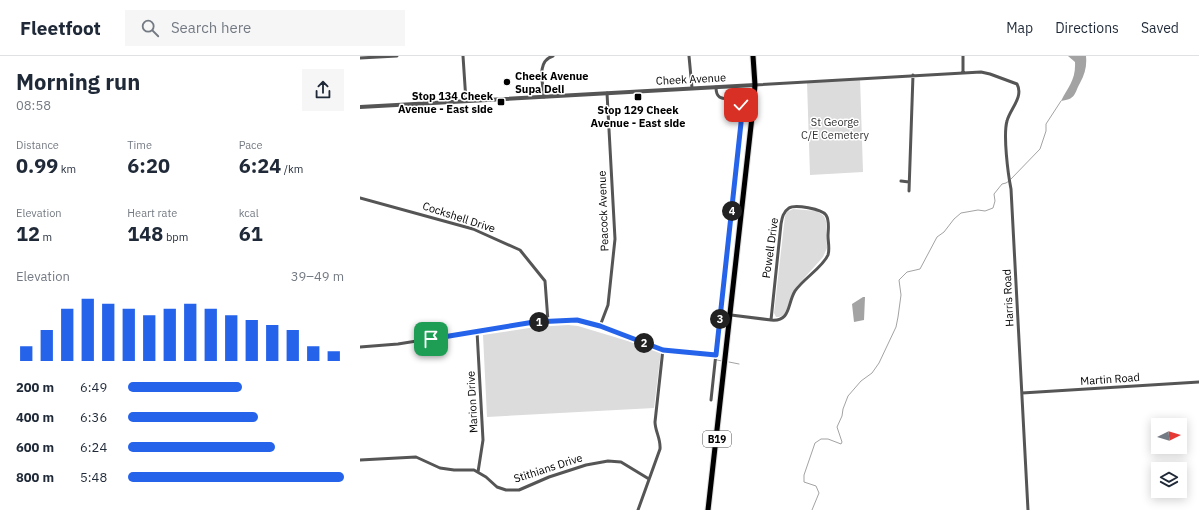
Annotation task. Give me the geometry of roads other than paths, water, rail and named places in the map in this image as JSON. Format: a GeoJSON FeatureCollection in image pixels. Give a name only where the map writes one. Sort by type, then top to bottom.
{"type":"FeatureCollection","features":[{"type":"Feature","properties":{"kind":"main road","name":"B19"},"geometry":{"type":"LineString","coordinates":[[708,510],[742,220],[755,84],[753,56]]}},
{"type":"Feature","properties":{"kind":"street"},"geometry":{"type":"LineString","coordinates":[[360,58],[397,56]]}},
{"type":"Feature","properties":{"kind":"street"},"geometry":{"type":"LineString","coordinates":[[463,56],[466,101]]}},
{"type":"Feature","properties":{"kind":"street"},"geometry":{"type":"LineString","coordinates":[[544,97],[542,65],[547,58],[553,56]]}},
{"type":"Feature","properties":{"kind":"street"},"geometry":{"type":"LineString","coordinates":[[689,56],[692,88]]}},
{"type":"Feature","properties":{"kind":"street"},"geometry":{"type":"LineString","coordinates":[[963,56],[963,72]]}},
{"type":"Feature","properties":{"kind":"street","name":"Cheek Avenue"},"geometry":{"type":"LineString","coordinates":[[360,107],[963,72],[981,72],[1007,80],[1018,86]]}},
{"type":"Feature","properties":{"kind":"street"},"geometry":{"type":"LineString","coordinates":[[909,191],[913,75]]}},
{"type":"Feature","properties":{"kind":"street","name":"Harris Road"},"geometry":{"type":"LineString","coordinates":[[1018,86],[1019,96],[1007,119],[1006,128],[1028,510]]}},
{"type":"Feature","properties":{"kind":"street"},"geometry":{"type":"LineString","coordinates":[[711,400],[742,110],[739,101],[725,99],[719,96],[716,93],[716,87]]}},
{"type":"Feature","properties":{"kind":"street","name":"Peacock Avenue"},"geometry":{"type":"LineString","coordinates":[[600,326],[608,305],[615,239],[607,93]]}},
{"type":"Feature","properties":{"kind":"street"},"geometry":{"type":"LineString","coordinates":[[901,181],[910,182]]}},
{"type":"Feature","properties":{"kind":"street","name":"Cockshell Drive"},"geometry":{"type":"LineString","coordinates":[[360,198],[473,229],[520,250],[545,281],[548,321]]}},
{"type":"Feature","properties":{"kind":"street","name":"Powell Drive"},"geometry":{"type":"LineString","coordinates":[[793,207],[820,210],[825,214],[828,221],[828,254],[795,292],[784,318],[771,320],[783,215],[787,209],[793,207]]}},
{"type":"Feature","properties":{"kind":"street"},"geometry":{"type":"LineString","coordinates":[[731,315],[771,320]]}},
{"type":"Feature","properties":{"kind":"street"},"geometry":{"type":"LineString","coordinates":[[360,347],[398,344],[534,322],[577,320],[600,326],[663,350],[716,355]]}},
{"type":"Feature","properties":{"kind":"street","name":"Marion Drive"},"geometry":{"type":"LineString","coordinates":[[477,331],[483,440],[478,472]]}},
{"type":"Feature","properties":{"kind":"street"},"geometry":{"type":"LineString","coordinates":[[638,510],[660,449],[655,430],[655,422],[663,350]]}},
{"type":"Feature","properties":{"kind":"street","name":"Martin Road"},"geometry":{"type":"LineString","coordinates":[[1022,393],[1199,382]]}},
{"type":"Feature","properties":{"kind":"street"},"geometry":{"type":"LineString","coordinates":[[360,460],[416,457],[440,468],[474,470],[478,472]]}},
{"type":"Feature","properties":{"kind":"street","name":"Stithians Drive"},"geometry":{"type":"LineString","coordinates":[[478,472],[497,487],[506,490],[519,490],[549,477],[586,465],[608,461],[621,462],[649,479]]}},
{"type":"Feature","properties":{"kind":"waterway"},"geometry":{"type":"LineString","coordinates":[[1011,179],[1040,149],[1046,131],[1046,124],[1061,101]]}},
{"type":"Feature","properties":{"kind":"waterway"},"geometry":{"type":"LineString","coordinates":[[812,510],[819,493],[816,486],[804,482],[804,475],[815,443],[821,439],[828,439],[841,444],[842,442],[837,427],[848,396],[861,381],[872,373],[879,363],[896,327],[901,295],[899,280],[907,272],[920,269],[937,237],[944,232],[954,219],[961,213],[978,210],[985,211],[993,208],[995,201],[994,194],[1002,184],[1009,181]]}},
{"type":"Feature","properties":{"kind":"waterway"},"geometry":{"type":"LineString","coordinates":[[717,360],[722,361]]}},
{"type":"Feature","properties":{"kind":"waterway"},"geometry":{"type":"LineString","coordinates":[[729,362],[739,364]]}},
{"type":"Feature","properties":{"kind":"place","name":"Cheek Avenue Supa Deli"},"geometry":{"type":"Point","coordinates":[507,82]}},
{"type":"Feature","properties":{"kind":"place","name":"Stop 129 Cheek Avenue - East side"},"geometry":{"type":"Point","coordinates":[638,97]}},
{"type":"Feature","properties":{"kind":"place","name":"Stop 134 Cheek Avenue - East side"},"geometry":{"type":"Point","coordinates":[501,102]}},
{"type":"Feature","properties":{"kind":"park label","name":"St George C/E Cemetery"},"geometry":{"type":"Point","coordinates":[835,128]}}]}
